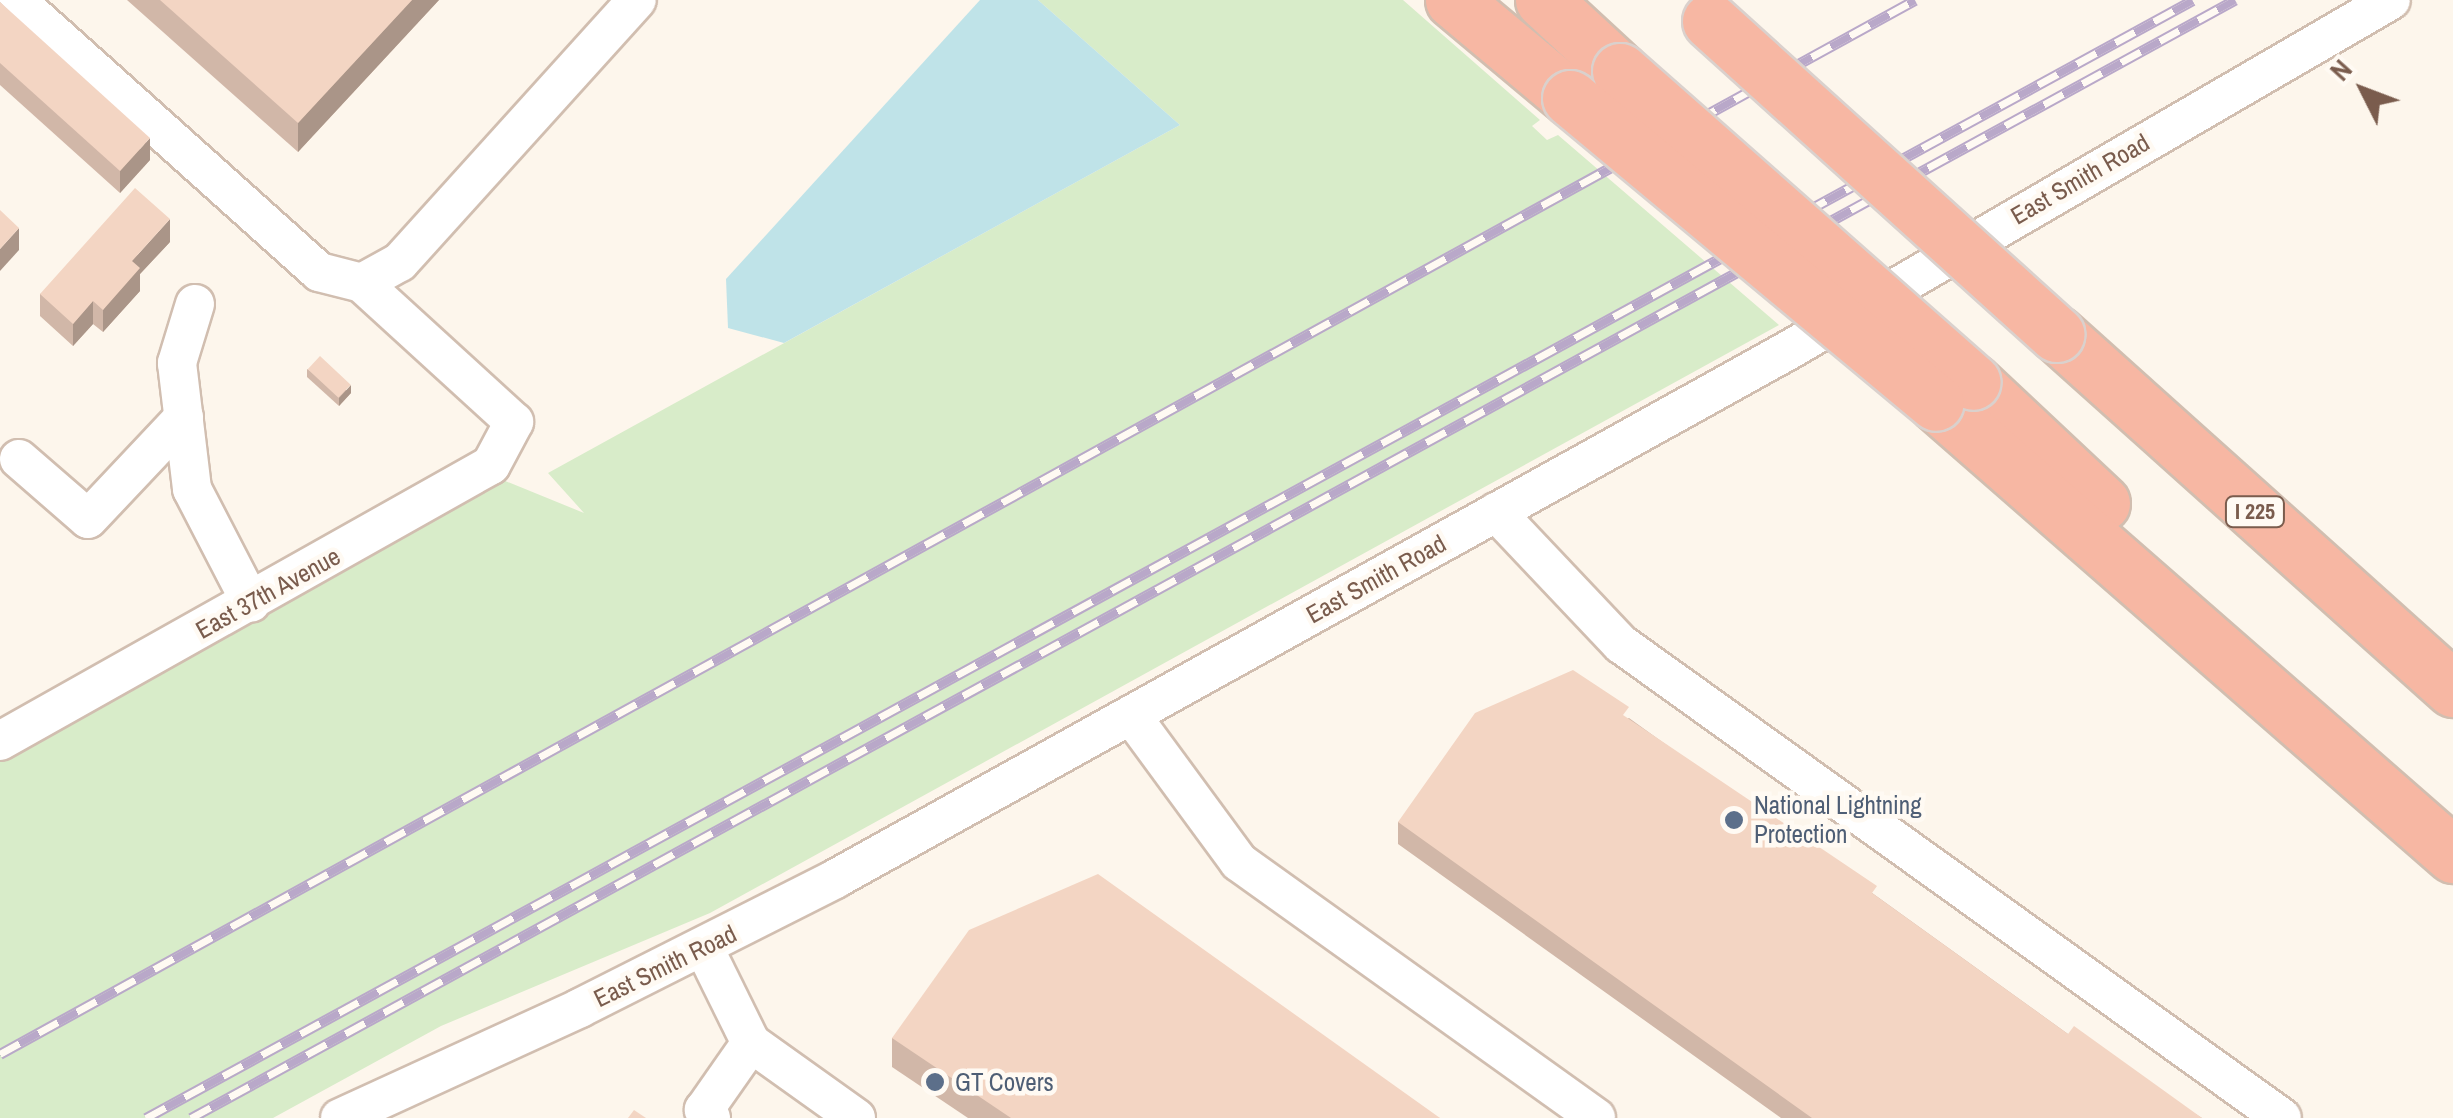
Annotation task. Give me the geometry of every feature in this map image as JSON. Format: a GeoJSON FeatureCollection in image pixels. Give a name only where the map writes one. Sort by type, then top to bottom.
{"type":"FeatureCollection","features":[{"type":"Feature","properties":{"kind":"highway"},"geometry":{"type":"LineString","coordinates":[[1453,0],[1570,98],[1955,392],[2453,833]]}},
{"type":"Feature","properties":{"kind":"highway"},"geometry":{"type":"LineString","coordinates":[[1543,0],[1955,392],[2453,855]]}},
{"type":"Feature","properties":{"kind":"highway","name":"I 225"},"geometry":{"type":"LineString","coordinates":[[1699,10],[2453,689]]}},
{"type":"Feature","properties":{"kind":"street"},"geometry":{"type":"LineString","coordinates":[[16,0],[319,272],[362,283],[400,262],[637,0]]}},
{"type":"Feature","properties":{"kind":"street","name":"East Smith Road"},"geometry":{"type":"LineString","coordinates":[[340,1118],[704,948],[1496,512],[2391,0]]}},
{"type":"Feature","properties":{"kind":"street","name":"East 37th Avenue"},"geometry":{"type":"LineString","coordinates":[[0,741],[475,478],[504,448],[514,422],[362,283]]}},
{"type":"Feature","properties":{"kind":"street"},"geometry":{"type":"LineString","coordinates":[[195,304],[178,363],[192,489],[251,603]]}},
{"type":"Feature","properties":{"kind":"street"},"geometry":{"type":"LineString","coordinates":[[19,459],[88,520],[184,418]]}},
{"type":"Feature","properties":{"kind":"street"},"geometry":{"type":"LineString","coordinates":[[1496,512],[1622,644],[2282,1118]]}},
{"type":"Feature","properties":{"kind":"street"},"geometry":{"type":"LineString","coordinates":[[1131,715],[1239,862],[1596,1118]]}},
{"type":"Feature","properties":{"kind":"street"},"geometry":{"type":"LineString","coordinates":[[704,948],[751,1043],[856,1118]]}},
{"type":"Feature","properties":{"kind":"street"},"geometry":{"type":"LineString","coordinates":[[711,1118],[704,1110],[751,1043]]}},
{"type":"Feature","properties":{"kind":"green space"},"geometry":{"type":"Polygon","coordinates":[[[1038,0],[1403,0],[1540,120],[1532,126],[1547,140],[1558,135],[1779,325],[710,913],[441,1026],[273,1118],[0,1118],[0,759],[498,478],[584,513],[548,473],[1180,125],[1038,0]]]}},
{"type":"Feature","properties":{"kind":"water"},"geometry":{"type":"Polygon","coordinates":[[[980,0],[1038,0],[1180,125],[784,343],[728,328],[726,279],[980,0]]]}},
{"type":"Feature","properties":{"kind":"building"},"geometry":{"type":"Polygon","coordinates":[[[160,0],[412,0],[298,123],[160,0]]]}},
{"type":"Feature","properties":{"kind":"building"},"geometry":{"type":"Polygon","coordinates":[[[0,2],[150,138],[120,171],[0,63],[0,2]]]}},
{"type":"Feature","properties":{"kind":"building"},"geometry":{"type":"Polygon","coordinates":[[[135,188],[170,219],[132,261],[140,268],[103,310],[93,301],[73,324],[40,294],[135,188]]]}},
{"type":"Feature","properties":{"kind":"building"},"geometry":{"type":"Polygon","coordinates":[[[0,210],[19,228],[0,249],[0,210]]]}},
{"type":"Feature","properties":{"kind":"building"},"geometry":{"type":"Polygon","coordinates":[[[320,356],[351,385],[338,398],[308,369],[320,356]]]}},
{"type":"Feature","properties":{"kind":"building"},"geometry":{"type":"Polygon","coordinates":[[[1573,670],[1629,707],[1623,715],[1877,886],[1872,893],[2068,1034],[2074,1026],[2202,1118],[1812,1118],[1398,822],[1475,713],[1573,670]]]}},
{"type":"Feature","properties":{"kind":"building"},"geometry":{"type":"Polygon","coordinates":[[[1098,874],[1440,1118],[1011,1118],[892,1038],[969,930],[1098,874]]]}},
{"type":"Feature","properties":{"kind":"building"},"geometry":{"type":"Polygon","coordinates":[[[634,1110],[646,1118],[628,1118],[634,1110]]]}},
{"type":"Feature","properties":{"kind":"railway"},"geometry":{"type":"LineString","coordinates":[[0,1054],[1915,0]]}},
{"type":"Feature","properties":{"kind":"railway"},"geometry":{"type":"LineString","coordinates":[[146,1118],[2193,0]]}},
{"type":"Feature","properties":{"kind":"railway"},"geometry":{"type":"LineString","coordinates":[[191,1118],[2235,0]]}},
{"type":"Feature","properties":{"kind":"place","name":"National Lightning Protection"},"geometry":{"type":"Point","coordinates":[1734,820]}},
{"type":"Feature","properties":{"kind":"place","name":"GT Covers"},"geometry":{"type":"Point","coordinates":[935,1082]}}]}
